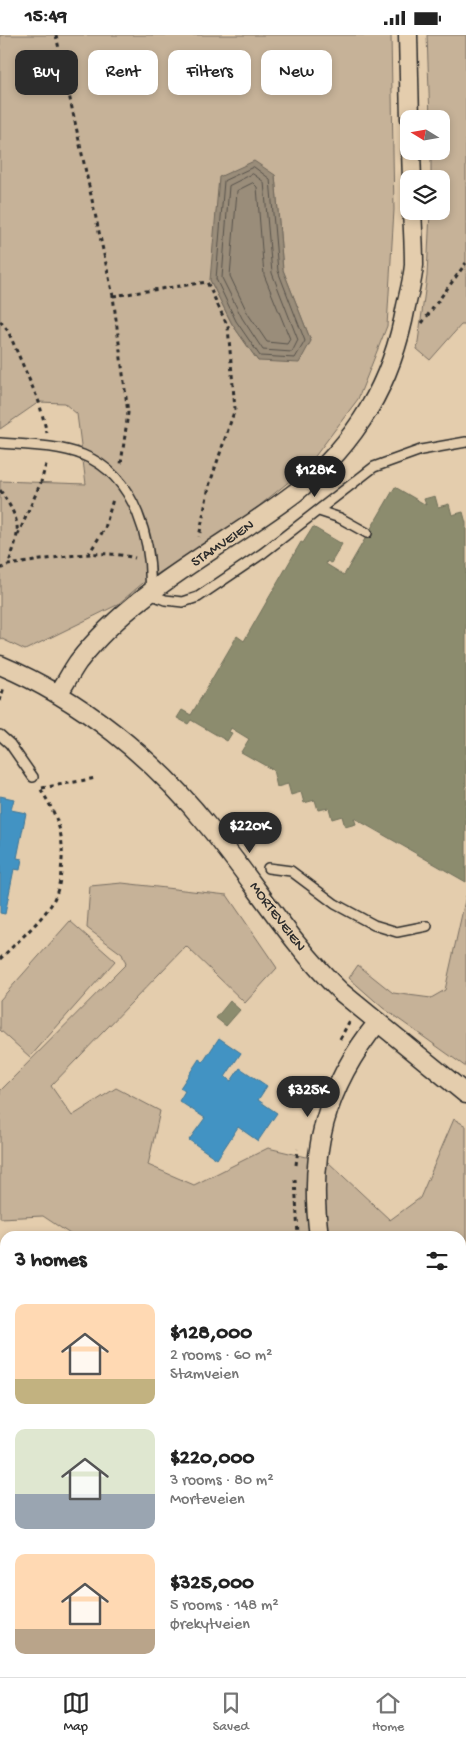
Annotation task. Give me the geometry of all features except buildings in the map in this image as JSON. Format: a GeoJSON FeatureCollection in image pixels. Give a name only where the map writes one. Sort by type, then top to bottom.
{"type":"FeatureCollection","features":[{"type":"Feature","properties":{"kind":"street"},"geometry":{"type":"LineString","coordinates":[[408,35],[410,110]]}},
{"type":"Feature","properties":{"kind":"street","name":"STAMVEIEN"},"geometry":{"type":"LineString","coordinates":[[58,694],[77,663],[92,645],[150,594],[276,508],[314,477],[343,446],[371,407],[391,366],[400,336],[414,267],[412,220]]}},
{"type":"Feature","properties":{"kind":"street","name":"MORTEVEIEN"},"geometry":{"type":"LineString","coordinates":[[0,665],[58,694],[120,739],[176,789],[208,826],[308,958],[341,991],[466,1094]]}},
{"type":"Feature","properties":{"kind":"street"},"geometry":{"type":"LineString","coordinates":[[319,1231],[315,1189],[318,1154],[323,1127],[332,1099],[347,1067],[356,1051],[378,1022]]}},
{"type":"Feature","properties":{"kind":"lane"},"geometry":{"type":"LineString","coordinates":[[0,443],[50,448],[84,455],[107,468],[119,480],[139,517],[151,563],[150,594],[165,600],[183,602],[198,597],[263,553],[374,467],[421,450],[466,442]]}},
{"type":"Feature","properties":{"kind":"lane"},"geometry":{"type":"LineString","coordinates":[[319,511],[340,518],[367,533]]}},
{"type":"Feature","properties":{"kind":"lane"},"geometry":{"type":"LineString","coordinates":[[0,735],[10,744],[33,777]]}},
{"type":"Feature","properties":{"kind":"lane"},"geometry":{"type":"LineString","coordinates":[[268,868],[291,871],[335,905],[374,925],[397,932],[427,926]]}},
{"type":"Feature","properties":{"kind":"path"},"geometry":{"type":"LineString","coordinates":[[56,35],[113,296],[128,413],[119,480],[105,528],[88,555]]}},
{"type":"Feature","properties":{"kind":"path"},"geometry":{"type":"LineString","coordinates":[[420,327],[466,263]]}},
{"type":"Feature","properties":{"kind":"path"},"geometry":{"type":"LineString","coordinates":[[113,296],[207,282],[228,327],[235,409],[209,486],[193,564]]}},
{"type":"Feature","properties":{"kind":"path"},"geometry":{"type":"LineString","coordinates":[[0,321],[8,331],[39,402],[50,448],[41,482],[18,535],[8,565]]}},
{"type":"Feature","properties":{"kind":"path"},"geometry":{"type":"LineString","coordinates":[[0,490],[13,511],[18,535]]}},
{"type":"Feature","properties":{"kind":"path"},"geometry":{"type":"LineString","coordinates":[[0,569],[8,565],[88,555],[120,554],[151,563]]}},
{"type":"Feature","properties":{"kind":"path"},"geometry":{"type":"LineString","coordinates":[[0,701],[6,684]]}},
{"type":"Feature","properties":{"kind":"path"},"geometry":{"type":"LineString","coordinates":[[0,959],[40,919],[52,903],[57,891],[64,847],[62,831],[33,777]]}},
{"type":"Feature","properties":{"kind":"path"},"geometry":{"type":"LineString","coordinates":[[40,788],[96,779]]}},
{"type":"Feature","properties":{"kind":"shaded area"},"geometry":{"type":"Polygon","coordinates":[[[0,35],[391,35],[394,210],[387,326],[358,399],[307,467],[238,523],[143,583],[117,605],[25,650],[0,638],[0,481],[86,484],[77,414],[64,403],[39,402],[0,429],[0,35]],[[275,175],[210,280],[232,324],[258,361],[311,341],[283,270],[275,175]]]}},
{"type":"Feature","properties":{"kind":"shaded area"},"geometry":{"type":"Polygon","coordinates":[[[427,35],[466,35],[466,325],[461,325],[430,360],[417,349],[427,276],[430,220],[450,220],[450,170],[431,170],[431,160],[450,160],[450,110],[430,110],[427,35]]]}},
{"type":"Feature","properties":{"kind":"shaded area"},"geometry":{"type":"Polygon","coordinates":[[[122,883],[227,895],[277,968],[245,1003],[186,946],[51,1086],[72,1116],[116,1088],[160,1111],[148,1165],[194,1185],[268,1148],[328,1162],[390,1220],[420,1198],[454,1119],[466,1126],[466,1231],[66,1231],[43,1216],[0,1218],[0,1091],[126,964],[122,954],[87,928],[90,886],[122,883]]]}},
{"type":"Feature","properties":{"kind":"shaded area"},"geometry":{"type":"Polygon","coordinates":[[[466,896],[466,1067],[383,1008],[349,978],[358,965],[393,993],[431,998],[445,990],[466,896]]]}},
{"type":"Feature","properties":{"kind":"shaded area"},"geometry":{"type":"Polygon","coordinates":[[[70,921],[115,961],[30,1057],[0,1030],[0,1000],[70,921]]]}},
{"type":"Feature","properties":{"kind":"water"},"geometry":{"type":"Polygon","coordinates":[[[254,161],[275,175],[283,270],[311,341],[299,363],[258,361],[232,324],[210,280],[219,177],[254,161]]]}}]}
